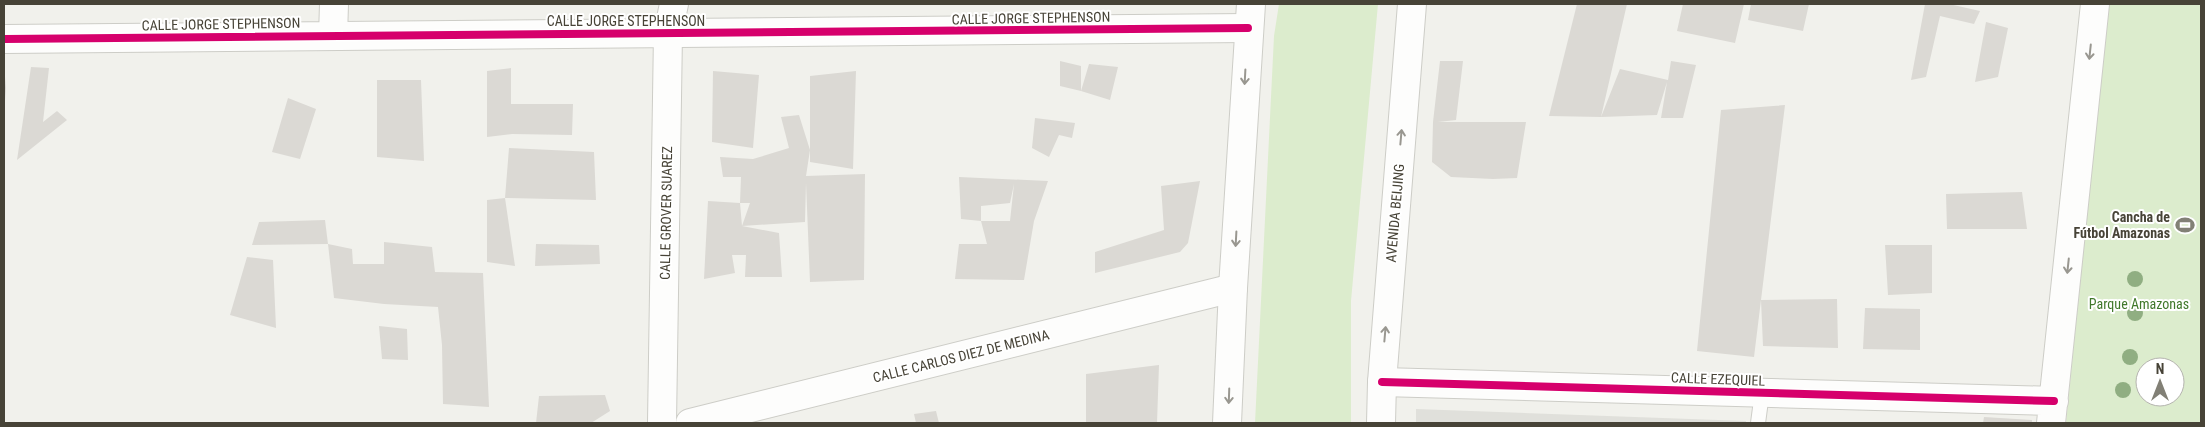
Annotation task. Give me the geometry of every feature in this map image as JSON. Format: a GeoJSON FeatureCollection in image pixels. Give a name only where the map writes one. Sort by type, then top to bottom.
{"type":"FeatureCollection","features":[{"type":"Feature","properties":{"kind":"street"},"geometry":{"type":"LineString","coordinates":[[332,36],[334,4]]}},
{"type":"Feature","properties":{"kind":"street","name":"CALLE GROVER SUAREZ"},"geometry":{"type":"LineString","coordinates":[[662,423],[668,34],[674,4]]}},
{"type":"Feature","properties":{"kind":"street","name":"AVENIDA BEIJING"},"geometry":{"type":"LineString","coordinates":[[1381,423],[1382,382],[1412,4]]}},
{"type":"Feature","properties":{"kind":"street"},"geometry":{"type":"LineString","coordinates":[[2052,412],[2095,4]]}},
{"type":"Feature","properties":{"kind":"street"},"geometry":{"type":"LineString","coordinates":[[1227,423],[1233,288],[1250,16]]}},
{"type":"Feature","properties":{"kind":"street","name":"CALLE JORGE STEPHENSON"},"geometry":{"type":"LineString","coordinates":[[4,38],[668,34],[1250,16]]}},
{"type":"Feature","properties":{"kind":"street","name":"CALLE CARLOS DIEZ DE MEDINA"},"geometry":{"type":"LineString","coordinates":[[690,423],[1233,288]]}},
{"type":"Feature","properties":{"kind":"street","name":"CALLE EZEQUIEL"},"geometry":{"type":"LineString","coordinates":[[1382,382],[1762,392],[2052,412]]}},
{"type":"Feature","properties":{"kind":"lane"},"geometry":{"type":"LineString","coordinates":[[1758,423],[1762,392]]}},
{"type":"Feature","properties":{"kind":"green space"},"geometry":{"type":"Polygon","coordinates":[[[1279,4],[1378,4],[1351,301],[1351,423],[1255,423],[1274,36],[1279,4]]]}},
{"type":"Feature","properties":{"kind":"green space","name":"Parque Amazonas"},"geometry":{"type":"Polygon","coordinates":[[[2108,4],[2201,4],[2201,423],[2066,423],[2108,4]]]}},
{"type":"Feature","properties":{"kind":"shaded area"},"geometry":{"type":"Polygon","coordinates":[[[1416,409],[1746,421],[1746,423],[1416,423],[1416,409]]]}},
{"type":"Feature","properties":{"kind":"building"},"geometry":{"type":"Polygon","coordinates":[[[1577,4],[1627,4],[1601,117],[1549,116],[1577,4]]]}},
{"type":"Feature","properties":{"kind":"building"},"geometry":{"type":"Polygon","coordinates":[[[1683,4],[1744,4],[1735,43],[1677,31],[1683,4]]]}},
{"type":"Feature","properties":{"kind":"building"},"geometry":{"type":"Polygon","coordinates":[[[1751,4],[1809,4],[1803,31],[1748,20],[1751,4]]]}},
{"type":"Feature","properties":{"kind":"building"},"geometry":{"type":"Polygon","coordinates":[[[1925,4],[1949,4],[1980,11],[1974,24],[1940,16],[1926,77],[1911,80],[1925,4]]]}},
{"type":"Feature","properties":{"kind":"building"},"geometry":{"type":"Polygon","coordinates":[[[1986,22],[2008,28],[1998,77],[1975,82],[1986,22]]]}},
{"type":"Feature","properties":{"kind":"building"},"geometry":{"type":"Polygon","coordinates":[[[1060,61],[1081,66],[1081,91],[1060,86],[1060,61]]]}},
{"type":"Feature","properties":{"kind":"building"},"geometry":{"type":"Polygon","coordinates":[[[1440,61],[1463,61],[1456,120],[1438,122],[1526,122],[1517,178],[1451,177],[1432,162],[1433,122],[1440,61]]]}},
{"type":"Feature","properties":{"kind":"building"},"geometry":{"type":"Polygon","coordinates":[[[1671,61],[1696,65],[1683,118],[1661,118],[1667,82],[1657,115],[1601,117],[1620,69],[1668,80],[1671,61]]]}},
{"type":"Feature","properties":{"kind":"building"},"geometry":{"type":"Polygon","coordinates":[[[1089,64],[1118,67],[1110,100],[1081,91],[1089,64]]]}},
{"type":"Feature","properties":{"kind":"building"},"geometry":{"type":"Polygon","coordinates":[[[4,65],[6,88],[5,101],[4,101],[4,65]]]}},
{"type":"Feature","properties":{"kind":"building"},"geometry":{"type":"Polygon","coordinates":[[[31,67],[49,68],[43,122],[57,111],[67,120],[17,160],[31,67]]]}},
{"type":"Feature","properties":{"kind":"building"},"geometry":{"type":"Polygon","coordinates":[[[511,68],[511,104],[573,104],[572,135],[512,134],[487,137],[487,71],[511,68]]]}},
{"type":"Feature","properties":{"kind":"building"},"geometry":{"type":"Polygon","coordinates":[[[713,71],[759,75],[753,148],[712,142],[713,71]]]}},
{"type":"Feature","properties":{"kind":"building"},"geometry":{"type":"Polygon","coordinates":[[[856,71],[853,169],[810,162],[810,76],[856,71]]]}},
{"type":"Feature","properties":{"kind":"building"},"geometry":{"type":"Polygon","coordinates":[[[377,80],[421,80],[424,161],[377,157],[377,80]]]}},
{"type":"Feature","properties":{"kind":"building"},"geometry":{"type":"Polygon","coordinates":[[[288,98],[316,109],[300,159],[272,152],[288,98]]]}},
{"type":"Feature","properties":{"kind":"building"},"geometry":{"type":"Polygon","coordinates":[[[1785,105],[1754,357],[1697,351],[1721,110],[1785,105]]]}},
{"type":"Feature","properties":{"kind":"building"},"geometry":{"type":"Polygon","coordinates":[[[799,115],[810,150],[806,176],[865,174],[864,280],[810,282],[806,183],[805,222],[742,226],[750,203],[740,203],[741,177],[723,177],[720,157],[753,159],[789,148],[781,117],[799,115]]]}},
{"type":"Feature","properties":{"kind":"building"},"geometry":{"type":"Polygon","coordinates":[[[1035,118],[1075,123],[1072,138],[1059,135],[1049,157],[1032,148],[1035,118]]]}},
{"type":"Feature","properties":{"kind":"building"},"geometry":{"type":"Polygon","coordinates":[[[509,148],[594,152],[596,200],[505,198],[509,148]]]}},
{"type":"Feature","properties":{"kind":"building"},"geometry":{"type":"Polygon","coordinates":[[[959,177],[1048,181],[1034,221],[1024,280],[955,279],[959,244],[987,244],[981,221],[961,219],[959,177]],[[1014,184],[1010,203],[981,206],[981,221],[1010,221],[1014,184]]]}},
{"type":"Feature","properties":{"kind":"building"},"geometry":{"type":"Polygon","coordinates":[[[1200,181],[1188,243],[1180,252],[1095,273],[1095,252],[1164,230],[1161,186],[1200,181]]]}},
{"type":"Feature","properties":{"kind":"building"},"geometry":{"type":"Polygon","coordinates":[[[2022,192],[2027,229],[1947,229],[1946,194],[2022,192]]]}},
{"type":"Feature","properties":{"kind":"building"},"geometry":{"type":"Polygon","coordinates":[[[505,198],[515,266],[487,262],[487,200],[505,198]]]}},
{"type":"Feature","properties":{"kind":"building"},"geometry":{"type":"Polygon","coordinates":[[[708,201],[740,203],[742,226],[779,233],[782,277],[745,277],[746,255],[732,255],[735,273],[704,279],[708,201]]]}},
{"type":"Feature","properties":{"kind":"building"},"geometry":{"type":"Polygon","coordinates":[[[325,220],[328,244],[252,245],[259,222],[325,220]]]}},
{"type":"Feature","properties":{"kind":"building"},"geometry":{"type":"Polygon","coordinates":[[[384,242],[432,247],[435,272],[483,273],[489,407],[443,404],[442,345],[438,307],[384,304],[334,298],[328,244],[352,249],[353,264],[384,264],[384,242]]]}},
{"type":"Feature","properties":{"kind":"building"},"geometry":{"type":"Polygon","coordinates":[[[536,244],[599,245],[600,264],[535,266],[536,244]]]}},
{"type":"Feature","properties":{"kind":"building"},"geometry":{"type":"Polygon","coordinates":[[[1885,245],[1932,245],[1932,293],[1888,295],[1885,245]]]}},
{"type":"Feature","properties":{"kind":"building"},"geometry":{"type":"Polygon","coordinates":[[[247,257],[273,260],[276,328],[230,315],[247,257]]]}},
{"type":"Feature","properties":{"kind":"building"},"geometry":{"type":"Polygon","coordinates":[[[1837,299],[1838,348],[1763,346],[1761,300],[1837,299]]]}},
{"type":"Feature","properties":{"kind":"building"},"geometry":{"type":"Polygon","coordinates":[[[1865,308],[1920,309],[1920,350],[1863,349],[1865,308]]]}},
{"type":"Feature","properties":{"kind":"building"},"geometry":{"type":"Polygon","coordinates":[[[379,326],[407,329],[408,360],[382,359],[379,326]]]}},
{"type":"Feature","properties":{"kind":"building"},"geometry":{"type":"Polygon","coordinates":[[[1159,365],[1157,423],[1086,423],[1086,374],[1159,365]]]}},
{"type":"Feature","properties":{"kind":"building"},"geometry":{"type":"Polygon","coordinates":[[[605,395],[610,411],[591,423],[536,423],[539,396],[605,395]]]}},
{"type":"Feature","properties":{"kind":"building"},"geometry":{"type":"Polygon","coordinates":[[[936,411],[939,423],[916,423],[914,414],[936,411]]]}},
{"type":"Feature","properties":{"kind":"building"},"geometry":{"type":"Polygon","coordinates":[[[1984,417],[2032,420],[2032,423],[1983,423],[1984,417]]]}},
{"type":"Feature","properties":{"kind":"cycle path"},"geometry":{"type":"LineString","coordinates":[[4,39],[1248,28]]}},
{"type":"Feature","properties":{"kind":"cycle path"},"geometry":{"type":"LineString","coordinates":[[1382,382],[2054,401]]}},
{"type":"Feature","properties":{"kind":"place","name":"Cancha de Fútbol Amazonas"},"geometry":{"type":"Point","coordinates":[2185,225]}}]}
